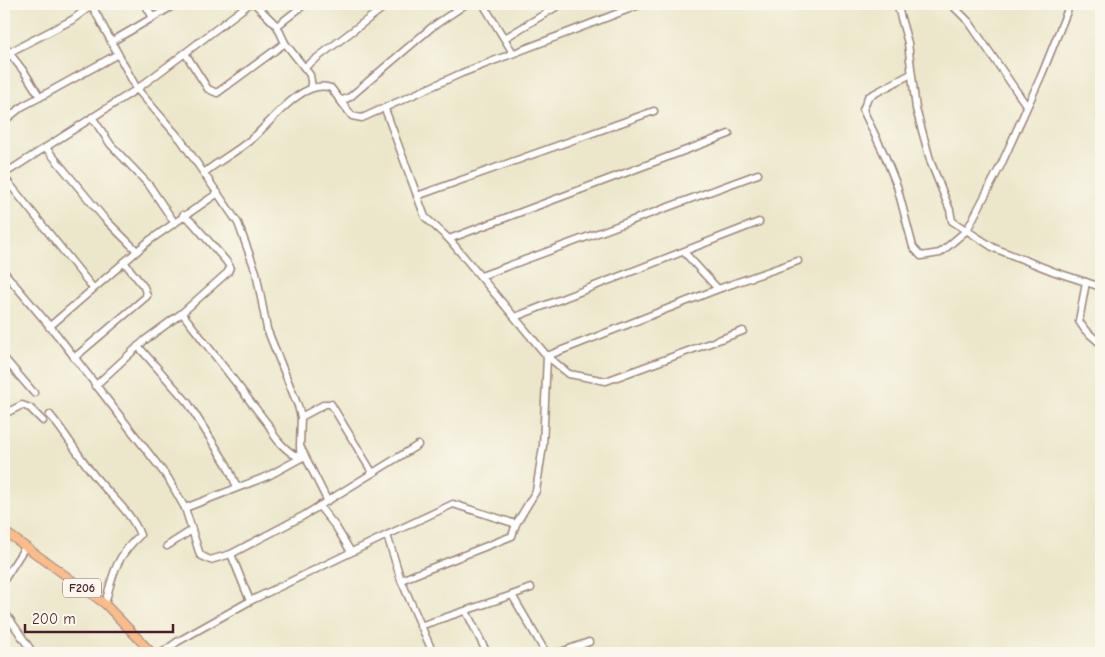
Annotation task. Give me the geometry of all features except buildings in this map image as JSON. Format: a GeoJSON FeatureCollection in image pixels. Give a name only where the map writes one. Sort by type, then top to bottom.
{"type":"FeatureCollection","features":[{"type":"Feature","properties":{"kind":"main road","name":"F206"},"geometry":{"type":"LineString","coordinates":[[4,531],[105,604],[152,653]]}},
{"type":"Feature","properties":{"kind":"street"},"geometry":{"type":"LineString","coordinates":[[145,4],[152,16]]}},
{"type":"Feature","properties":{"kind":"street"},"geometry":{"type":"LineString","coordinates":[[111,42],[152,16],[176,4]]}},
{"type":"Feature","properties":{"kind":"street"},"geometry":{"type":"LineString","coordinates":[[93,288],[4,175],[137,89],[249,4]]}},
{"type":"Feature","properties":{"kind":"street"},"geometry":{"type":"LineString","coordinates":[[255,4],[276,26],[285,43],[305,67],[310,75],[312,88]]}},
{"type":"Feature","properties":{"kind":"street"},"geometry":{"type":"LineString","coordinates":[[276,26],[305,4]]}},
{"type":"Feature","properties":{"kind":"street"},"geometry":{"type":"LineString","coordinates":[[305,67],[388,4]]}},
{"type":"Feature","properties":{"kind":"street"},"geometry":{"type":"LineString","coordinates":[[339,99],[350,98],[432,26],[466,4]]}},
{"type":"Feature","properties":{"kind":"street"},"geometry":{"type":"LineString","coordinates":[[483,4],[513,54]]}},
{"type":"Feature","properties":{"kind":"street"},"geometry":{"type":"LineString","coordinates":[[505,38],[561,4]]}},
{"type":"Feature","properties":{"kind":"street"},"geometry":{"type":"LineString","coordinates":[[204,173],[253,138],[294,99],[312,88],[326,87],[334,92],[349,113],[356,117],[385,109],[426,88],[642,4]]}},
{"type":"Feature","properties":{"kind":"street"},"geometry":{"type":"LineString","coordinates":[[897,4],[906,37],[916,109],[931,163],[950,210],[952,221],[994,248],[1054,272],[1101,287]]}},
{"type":"Feature","properties":{"kind":"street"},"geometry":{"type":"LineString","coordinates":[[951,4],[969,22],[1026,105]]}},
{"type":"Feature","properties":{"kind":"street"},"geometry":{"type":"LineString","coordinates":[[911,74],[868,98],[863,110],[897,186],[913,247],[921,256],[940,253],[967,230],[1001,165],[1026,105],[1042,74],[1070,4]]}},
{"type":"Feature","properties":{"kind":"street"},"geometry":{"type":"LineString","coordinates":[[10,52],[72,20],[91,5],[137,89],[181,140],[232,212],[242,233],[259,284],[267,329],[277,349],[301,417],[300,446],[303,458],[326,500]]}},
{"type":"Feature","properties":{"kind":"street"},"geometry":{"type":"LineString","coordinates":[[185,53],[208,89],[212,93],[217,93],[285,43]]}},
{"type":"Feature","properties":{"kind":"street"},"geometry":{"type":"LineString","coordinates":[[4,46],[40,97]]}},
{"type":"Feature","properties":{"kind":"street"},"geometry":{"type":"LineString","coordinates":[[4,121],[23,106],[118,54]]}},
{"type":"Feature","properties":{"kind":"street"},"geometry":{"type":"LineString","coordinates":[[385,109],[425,217],[449,239],[547,356],[570,374],[606,381],[744,331]]}},
{"type":"Feature","properties":{"kind":"street"},"geometry":{"type":"LineString","coordinates":[[416,196],[654,111]]}},
{"type":"Feature","properties":{"kind":"street"},"geometry":{"type":"LineString","coordinates":[[92,117],[110,145],[149,184],[174,222]]}},
{"type":"Feature","properties":{"kind":"street"},"geometry":{"type":"LineString","coordinates":[[449,239],[729,134]]}},
{"type":"Feature","properties":{"kind":"street"},"geometry":{"type":"LineString","coordinates":[[46,148],[104,218],[137,251]]}},
{"type":"Feature","properties":{"kind":"street"},"geometry":{"type":"LineString","coordinates":[[481,276],[758,174]]}},
{"type":"Feature","properties":{"kind":"street"},"geometry":{"type":"LineString","coordinates":[[49,327],[137,251],[183,215],[218,193]]}},
{"type":"Feature","properties":{"kind":"street"},"geometry":{"type":"LineString","coordinates":[[95,386],[138,346],[166,323],[182,313],[221,280],[230,267],[192,222],[183,215]]}},
{"type":"Feature","properties":{"kind":"street"},"geometry":{"type":"LineString","coordinates":[[515,317],[759,222]]}},
{"type":"Feature","properties":{"kind":"street"},"geometry":{"type":"LineString","coordinates":[[684,252],[718,289]]}},
{"type":"Feature","properties":{"kind":"street"},"geometry":{"type":"LineString","coordinates":[[547,356],[718,289],[798,261]]}},
{"type":"Feature","properties":{"kind":"street"},"geometry":{"type":"LineString","coordinates":[[74,358],[148,296],[144,287],[124,262]]}},
{"type":"Feature","properties":{"kind":"street"},"geometry":{"type":"LineString","coordinates":[[4,272],[168,478],[185,508],[198,550],[203,558],[210,560],[231,554],[319,506],[418,445]]}},
{"type":"Feature","properties":{"kind":"street"},"geometry":{"type":"LineString","coordinates":[[1086,282],[1079,321],[1085,330],[1101,344]]}},
{"type":"Feature","properties":{"kind":"street"},"geometry":{"type":"LineString","coordinates":[[182,313],[270,427],[273,435],[294,456],[303,458]]}},
{"type":"Feature","properties":{"kind":"street"},"geometry":{"type":"LineString","coordinates":[[138,346],[168,377],[188,403],[227,465],[236,487]]}},
{"type":"Feature","properties":{"kind":"street"},"geometry":{"type":"LineString","coordinates":[[401,580],[512,536],[516,524],[536,491],[543,446],[547,356]]}},
{"type":"Feature","properties":{"kind":"street"},"geometry":{"type":"LineString","coordinates":[[4,358],[34,393]]}},
{"type":"Feature","properties":{"kind":"street"},"geometry":{"type":"LineString","coordinates":[[301,417],[326,404],[331,404],[372,472]]}},
{"type":"Feature","properties":{"kind":"street"},"geometry":{"type":"LineString","coordinates":[[4,414],[22,405],[30,408],[43,421]]}},
{"type":"Feature","properties":{"kind":"street"},"geometry":{"type":"LineString","coordinates":[[50,415],[65,432],[92,473],[126,512],[140,535],[119,557],[111,573],[105,604]]}},
{"type":"Feature","properties":{"kind":"street"},"geometry":{"type":"LineString","coordinates":[[185,508],[268,476],[303,458]]}},
{"type":"Feature","properties":{"kind":"street"},"geometry":{"type":"LineString","coordinates":[[162,653],[177,642],[250,601],[453,504],[516,524]]}},
{"type":"Feature","properties":{"kind":"street"},"geometry":{"type":"LineString","coordinates":[[319,506],[336,527],[351,552]]}},
{"type":"Feature","properties":{"kind":"street"},"geometry":{"type":"LineString","coordinates":[[167,546],[192,530]]}},
{"type":"Feature","properties":{"kind":"street"},"geometry":{"type":"LineString","coordinates":[[387,534],[401,580],[433,653]]}},
{"type":"Feature","properties":{"kind":"street"},"geometry":{"type":"LineString","coordinates":[[4,580],[26,547]]}},
{"type":"Feature","properties":{"kind":"street"},"geometry":{"type":"LineString","coordinates":[[231,554],[250,601]]}},
{"type":"Feature","properties":{"kind":"street"},"geometry":{"type":"LineString","coordinates":[[420,626],[532,588]]}},
{"type":"Feature","properties":{"kind":"street"},"geometry":{"type":"LineString","coordinates":[[512,595],[546,653]]}},
{"type":"Feature","properties":{"kind":"street"},"geometry":{"type":"LineString","coordinates":[[4,610],[33,653]]}},
{"type":"Feature","properties":{"kind":"street"},"geometry":{"type":"LineString","coordinates":[[466,610],[488,653]]}},
{"type":"Feature","properties":{"kind":"street"},"geometry":{"type":"LineString","coordinates":[[558,653],[589,642]]}}]}
